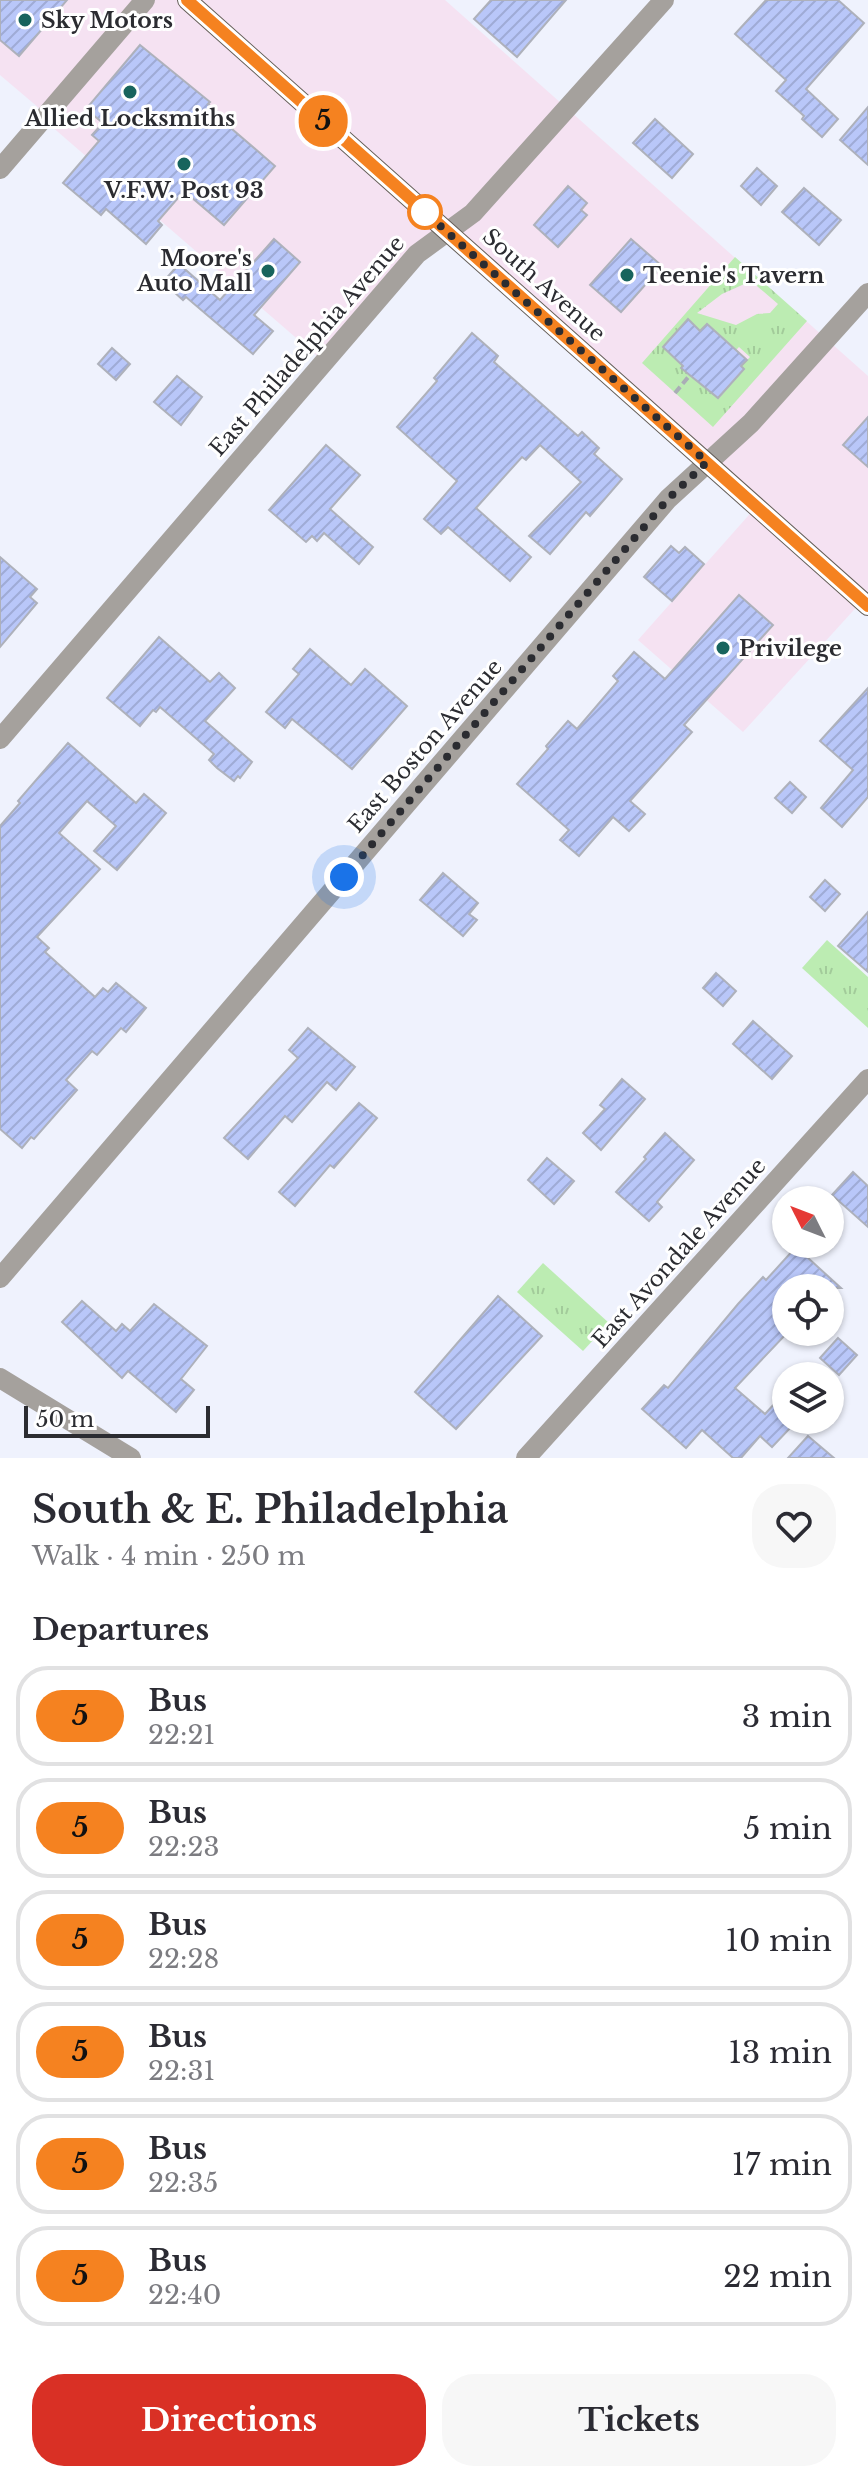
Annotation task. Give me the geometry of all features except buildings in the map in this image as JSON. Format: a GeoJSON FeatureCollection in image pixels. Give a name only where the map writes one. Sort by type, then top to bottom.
{"type":"FeatureCollection","features":[{"type":"Feature","properties":{"kind":"main road","name":"South Avenue"},"geometry":{"type":"LineString","coordinates":[[187,0],[868,606]]}},
{"type":"Feature","properties":{"kind":"street"},"geometry":{"type":"LineString","coordinates":[[0,169],[145,0]]}},
{"type":"Feature","properties":{"kind":"street","name":"East Philadelphia Avenue"},"geometry":{"type":"LineString","coordinates":[[0,739],[417,254],[473,213],[664,0]]}},
{"type":"Feature","properties":{"kind":"street","name":"East Boston Avenue"},"geometry":{"type":"LineString","coordinates":[[0,1278],[668,499],[751,423],[868,293]]}},
{"type":"Feature","properties":{"kind":"street","name":"East Avondale Avenue"},"geometry":{"type":"LineString","coordinates":[[526,1458],[868,1079]]}},
{"type":"Feature","properties":{"kind":"street"},"geometry":{"type":"LineString","coordinates":[[0,1378],[131,1458]]}},
{"type":"Feature","properties":{"kind":"path"},"geometry":{"type":"LineString","coordinates":[[675,393],[690,375]]}},
{"type":"Feature","properties":{"kind":"shaded area"},"geometry":{"type":"Polygon","coordinates":[[[0,0],[445,0],[868,376],[868,606],[862,601],[743,732],[638,640],[756,507],[447,231],[324,362],[43,119],[46,114],[0,75],[0,0]]]}},
{"type":"Feature","properties":{"kind":"green space"},"geometry":{"type":"Polygon","coordinates":[[[735,257],[807,321],[713,427],[642,363],[735,257]],[[751,281],[722,294],[697,313],[736,325],[757,314],[770,313],[778,304],[751,281]],[[688,319],[663,347],[683,366],[682,369],[719,398],[744,369],[741,366],[750,357],[739,347],[736,350],[707,324],[700,331],[688,319]]]}},
{"type":"Feature","properties":{"kind":"green space"},"geometry":{"type":"Polygon","coordinates":[[[827,940],[868,977],[868,1028],[802,968],[827,940]]]}},
{"type":"Feature","properties":{"kind":"green space"},"geometry":{"type":"Polygon","coordinates":[[[543,1263],[609,1323],[583,1351],[517,1292],[543,1263]]]}},
{"type":"Feature","properties":{"kind":"bus line","name":"5"},"geometry":{"type":"LineString","coordinates":[[187,0],[868,606]]}},
{"type":"Feature","properties":{"kind":"place","name":"Sky Motors"},"geometry":{"type":"Point","coordinates":[25,20]}},
{"type":"Feature","properties":{"kind":"place","name":"Allied Locksmiths"},"geometry":{"type":"Point","coordinates":[130,92]}},
{"type":"Feature","properties":{"kind":"place","name":"V.F.W. Post 93"},"geometry":{"type":"Point","coordinates":[184,164]}},
{"type":"Feature","properties":{"kind":"place","name":"Moore's Auto Mall"},"geometry":{"type":"Point","coordinates":[268,271]}},
{"type":"Feature","properties":{"kind":"place","name":"Teenie's Tavern"},"geometry":{"type":"Point","coordinates":[627,275]}},
{"type":"Feature","properties":{"kind":"place","name":"Privilege"},"geometry":{"type":"Point","coordinates":[723,648]}},
{"type":"Feature","properties":{"kind":"route"},"geometry":{"type":"LineString","coordinates":[[344,877],[668,499],[707,462],[420,208],[425,212]]}}]}
